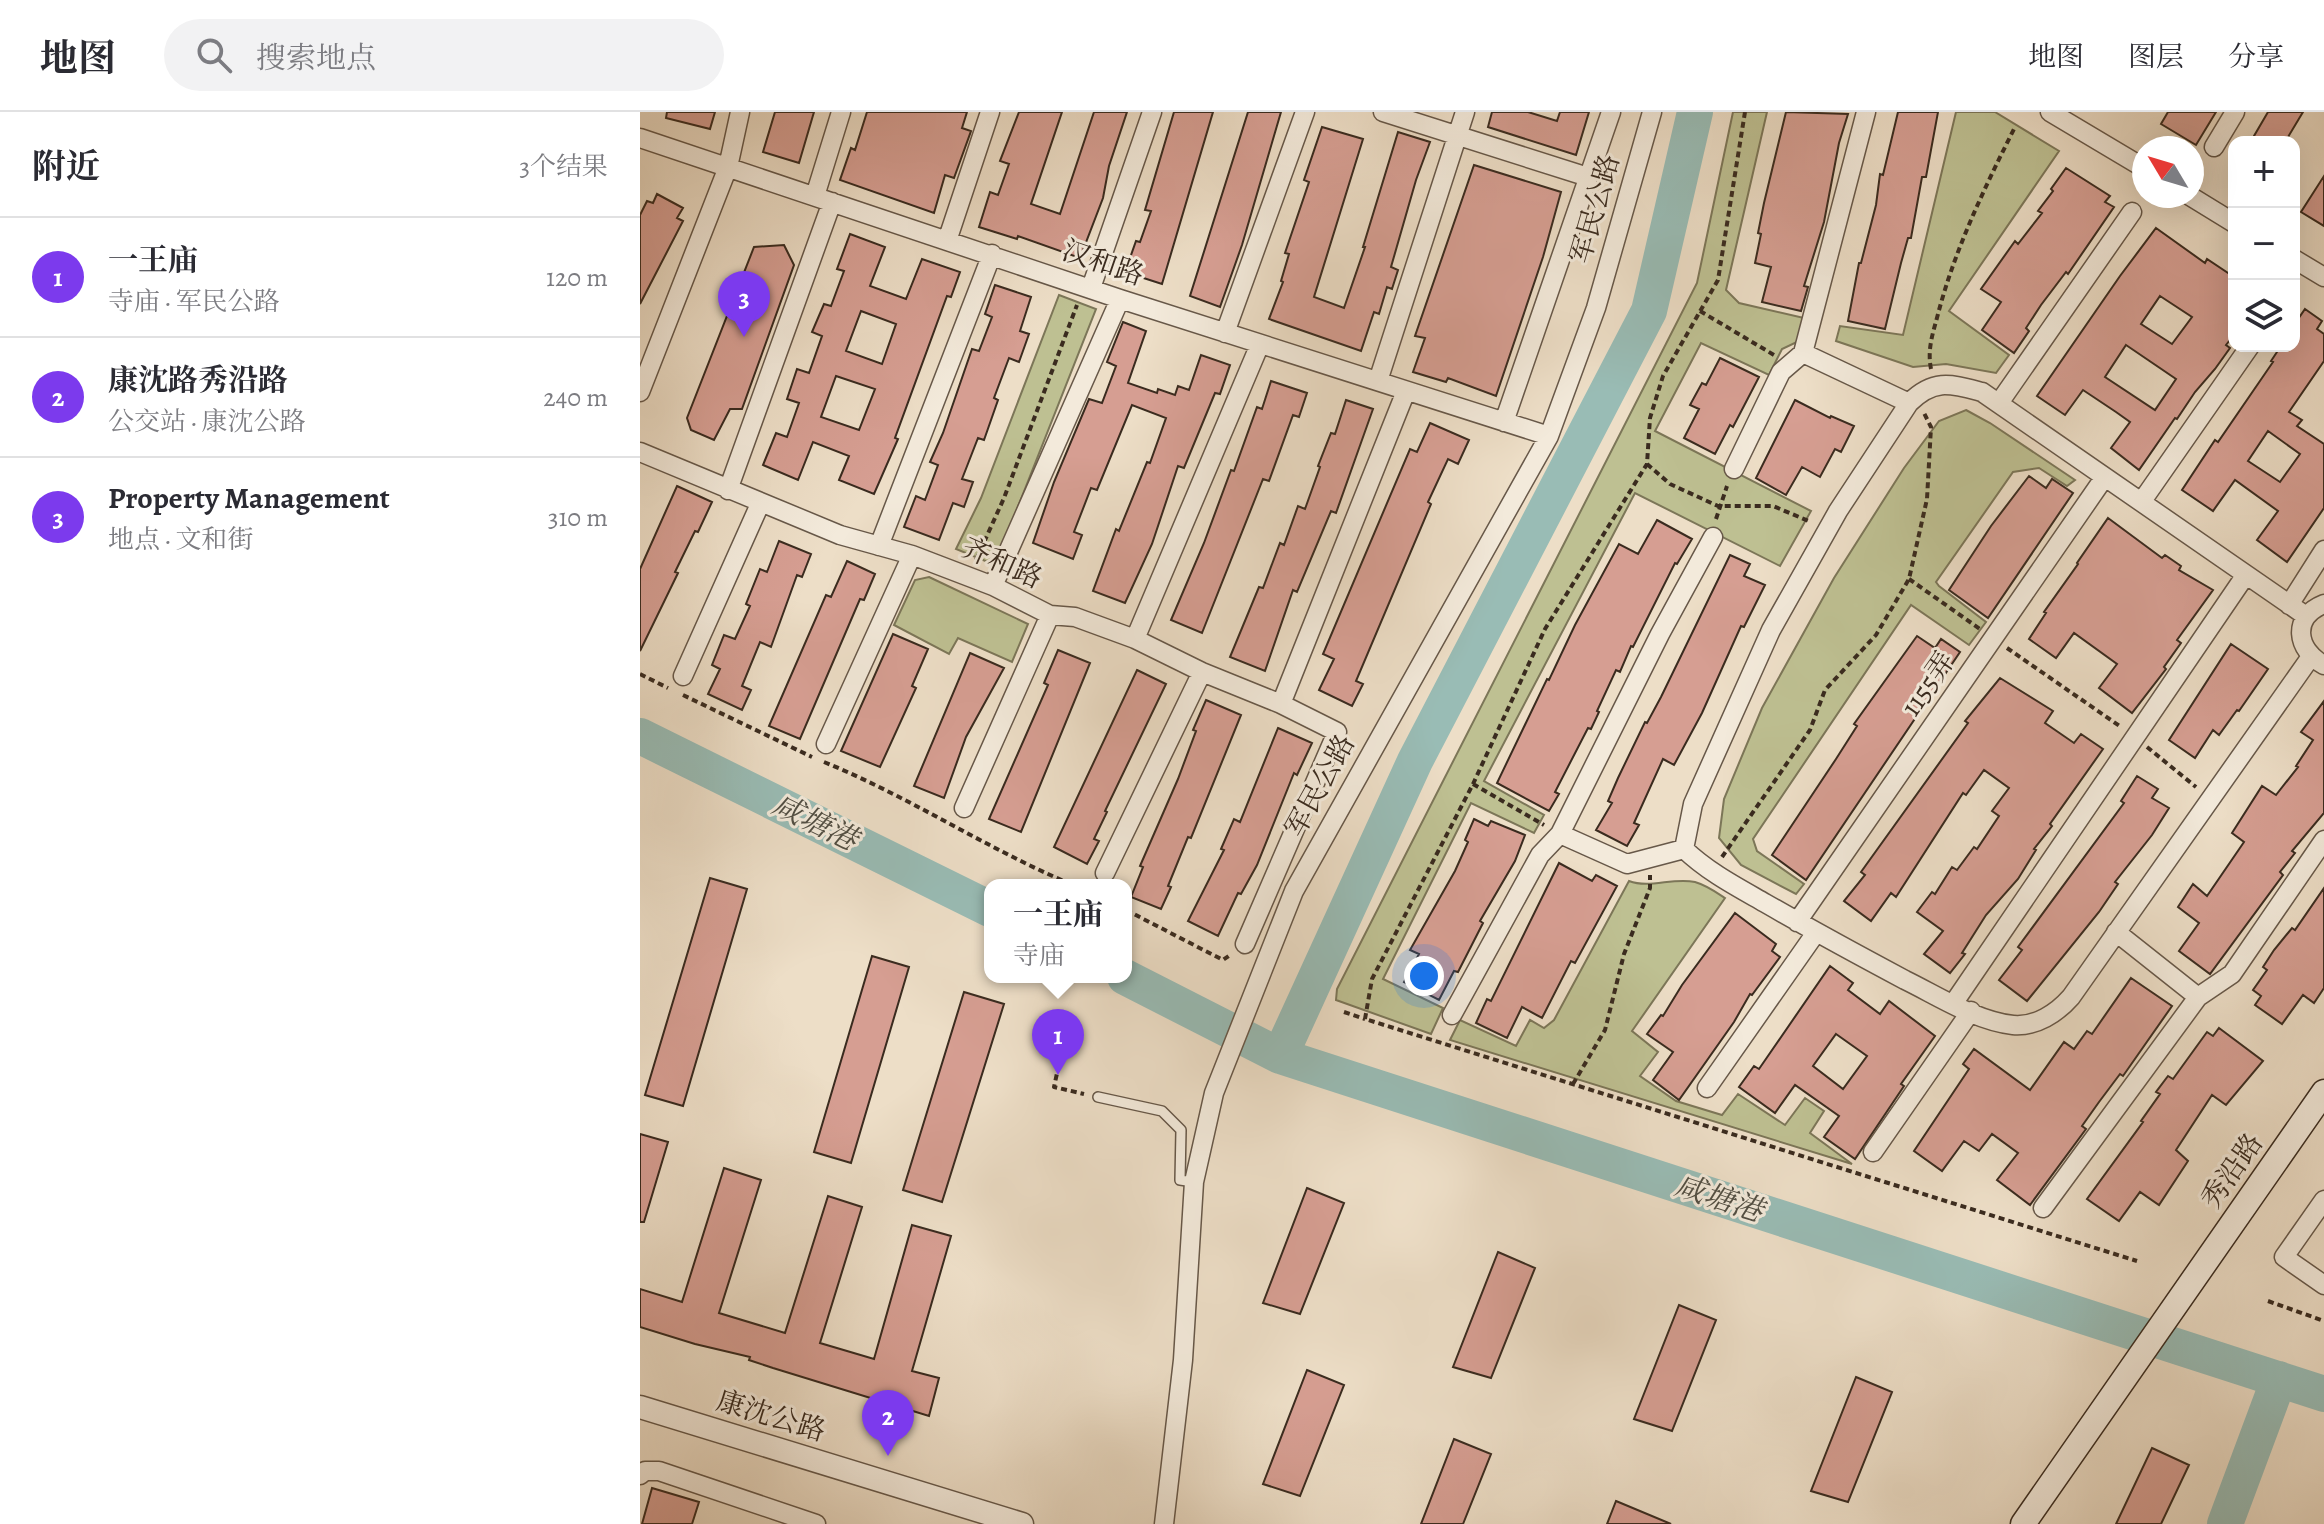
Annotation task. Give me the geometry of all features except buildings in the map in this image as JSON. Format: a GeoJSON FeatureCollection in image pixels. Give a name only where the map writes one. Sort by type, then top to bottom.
{"type":"FeatureCollection","features":[{"type":"Feature","properties":{"kind":"main road","name":"秀沿路"},"geometry":{"type":"LineString","coordinates":[[2023,1524],[2324,1092]]}},
{"type":"Feature","properties":{"kind":"street"},"geometry":{"type":"LineString","coordinates":[[640,392],[728,167],[740,112]]}},
{"type":"Feature","properties":{"kind":"street"},"geometry":{"type":"LineString","coordinates":[[728,490],[823,199],[841,112]]}},
{"type":"Feature","properties":{"kind":"street"},"geometry":{"type":"LineString","coordinates":[[947,241],[990,112]]}},
{"type":"Feature","properties":{"kind":"street"},"geometry":{"type":"LineString","coordinates":[[1087,287],[1152,112]]}},
{"type":"Feature","properties":{"kind":"street"},"geometry":{"type":"LineString","coordinates":[[1225,333],[1305,112]]}},
{"type":"Feature","properties":{"kind":"street"},"geometry":{"type":"LineString","coordinates":[[1383,112],[1588,177]]}},
{"type":"Feature","properties":{"kind":"street"},"geometry":{"type":"LineString","coordinates":[[1378,381],[1465,112]]}},
{"type":"Feature","properties":{"kind":"street"},"geometry":{"type":"LineString","coordinates":[[1504,422],[1611,112]]}},
{"type":"Feature","properties":{"kind":"street","name":"军民公路"},"geometry":{"type":"LineString","coordinates":[[1164,1524],[1183,1360],[1194,1182],[1214,1093],[1294,891],[1549,436],[1596,308],[1652,112]]}},
{"type":"Feature","properties":{"kind":"street"},"geometry":{"type":"LineString","coordinates":[[1734,469],[1781,372],[1796,359],[1866,112]]}},
{"type":"Feature","properties":{"kind":"street"},"geometry":{"type":"LineString","coordinates":[[2050,112],[2132,161]]}},
{"type":"Feature","properties":{"kind":"street"},"geometry":{"type":"LineString","coordinates":[[2214,147],[2235,112]]}},
{"type":"Feature","properties":{"kind":"street","name":"汉和路"},"geometry":{"type":"LineString","coordinates":[[642,144],[728,167],[1120,299],[1549,436]]}},
{"type":"Feature","properties":{"kind":"street"},"geometry":{"type":"LineString","coordinates":[[2204,205],[2228,219]]}},
{"type":"Feature","properties":{"kind":"street"},"geometry":{"type":"LineString","coordinates":[[1999,403],[2132,212]]}},
{"type":"Feature","properties":{"kind":"street"},"geometry":{"type":"LineString","coordinates":[[879,546],[992,254]]}},
{"type":"Feature","properties":{"kind":"street"},"geometry":{"type":"LineString","coordinates":[[2300,263],[2324,277]]}},
{"type":"Feature","properties":{"kind":"street"},"geometry":{"type":"LineString","coordinates":[[993,586],[1120,299]]}},
{"type":"Feature","properties":{"kind":"street"},"geometry":{"type":"LineString","coordinates":[[1135,639],[1260,344]]}},
{"type":"Feature","properties":{"kind":"street"},"geometry":{"type":"LineString","coordinates":[[2142,501],[2246,352]]}},
{"type":"Feature","properties":{"kind":"street"},"geometry":{"type":"LineString","coordinates":[[1796,359],[1912,399]]}},
{"type":"Feature","properties":{"kind":"street"},"geometry":{"type":"LineString","coordinates":[[1684,849],[1693,804],[1771,630],[1828,529],[1912,399],[1922,390],[1949,384],[1982,392],[2306,616]]}},
{"type":"Feature","properties":{"kind":"street"},"geometry":{"type":"LineString","coordinates":[[1281,704],[1406,391]]}},
{"type":"Feature","properties":{"kind":"street","name":"齐和路"},"geometry":{"type":"LineString","coordinates":[[640,452],[840,535],[912,555],[993,586],[1050,615],[1075,617],[1135,639],[1337,732],[1245,944]]}},
{"type":"Feature","properties":{"kind":"street","name":"1155弄"},"geometry":{"type":"LineString","coordinates":[[1797,922],[2104,478]]}},
{"type":"Feature","properties":{"kind":"street"},"geometry":{"type":"LineString","coordinates":[[683,676],[760,504]]}},
{"type":"Feature","properties":{"kind":"street"},"geometry":{"type":"LineString","coordinates":[[1452,1015],[1540,855],[1560,834],[1660,634],[1713,537]]}},
{"type":"Feature","properties":{"kind":"street"},"geometry":{"type":"LineString","coordinates":[[2289,605],[2324,550]]}},
{"type":"Feature","properties":{"kind":"street"},"geometry":{"type":"LineString","coordinates":[[826,744],[912,555]]}},
{"type":"Feature","properties":{"kind":"street"},"geometry":{"type":"LineString","coordinates":[[1953,1004],[2245,576]]}},
{"type":"Feature","properties":{"kind":"street"},"geometry":{"type":"LineString","coordinates":[[1684,849],[1712,872],[1815,934],[1953,1004],[2015,1025],[2040,1020],[2058,1011],[2211,798],[2317,661],[2301,640],[2301,629],[2306,616],[2324,604]]}},
{"type":"Feature","properties":{"kind":"street"},"geometry":{"type":"LineString","coordinates":[[964,808],[1050,615]]}},
{"type":"Feature","properties":{"kind":"street"},"geometry":{"type":"LineString","coordinates":[[1105,873],[1202,672]]}},
{"type":"Feature","properties":{"kind":"street"},"geometry":{"type":"LineString","coordinates":[[1560,834],[1627,864],[1684,849]]}},
{"type":"Feature","properties":{"kind":"street"},"geometry":{"type":"LineString","coordinates":[[2043,1208],[2198,997],[2232,974],[2324,840]]}},
{"type":"Feature","properties":{"kind":"street"},"geometry":{"type":"LineString","coordinates":[[2116,932],[2198,997]]}},
{"type":"Feature","properties":{"kind":"street"},"geometry":{"type":"LineString","coordinates":[[1707,1088],[1815,934]]}},
{"type":"Feature","properties":{"kind":"street"},"geometry":{"type":"LineString","coordinates":[[1873,1152],[1971,1011]]}},
{"type":"Feature","properties":{"kind":"street"},"geometry":{"type":"LineString","coordinates":[[2324,1200],[2284,1257],[2324,1285]]}},
{"type":"Feature","properties":{"kind":"street","name":"康沈公路"},"geometry":{"type":"LineString","coordinates":[[640,1407],[1022,1524]]}},
{"type":"Feature","properties":{"kind":"street"},"geometry":{"type":"LineString","coordinates":[[640,1475],[645,1471],[659,1471],[816,1524]]}},
{"type":"Feature","properties":{"kind":"lane"},"geometry":{"type":"LineString","coordinates":[[1098,1097],[1162,1111],[1181,1130],[1180,1180],[1194,1182]]}},
{"type":"Feature","properties":{"kind":"path"},"geometry":{"type":"LineString","coordinates":[[1365,1019],[1372,979],[1473,784],[1545,629],[1647,464],[1650,418],[1663,376],[1718,280],[1745,112]]}},
{"type":"Feature","properties":{"kind":"path"},"geometry":{"type":"LineString","coordinates":[[1935,387],[1928,353],[1948,275],[2014,129]]}},
{"type":"Feature","properties":{"kind":"path"},"geometry":{"type":"LineString","coordinates":[[969,577],[1004,498],[1087,287]]}},
{"type":"Feature","properties":{"kind":"path"},"geometry":{"type":"LineString","coordinates":[[1700,311],[1796,359]]}},
{"type":"Feature","properties":{"kind":"path"},"geometry":{"type":"LineString","coordinates":[[1712,872],[1810,730],[1825,690],[1876,635],[1909,579],[1927,499],[1931,427],[1912,399]]}},
{"type":"Feature","properties":{"kind":"path"},"geometry":{"type":"LineString","coordinates":[[1647,464],[1670,484],[1718,506],[1773,506],[1828,529]]}},
{"type":"Feature","properties":{"kind":"path"},"geometry":{"type":"LineString","coordinates":[[1713,537],[1718,506],[1734,469]]}},
{"type":"Feature","properties":{"kind":"path"},"geometry":{"type":"LineString","coordinates":[[1909,579],[2135,737],[2211,798]]}},
{"type":"Feature","properties":{"kind":"path"},"geometry":{"type":"LineString","coordinates":[[640,674],[816,759],[871,782],[1059,879]]}},
{"type":"Feature","properties":{"kind":"path"},"geometry":{"type":"LineString","coordinates":[[1473,784],[1560,834]]}},
{"type":"Feature","properties":{"kind":"path"},"geometry":{"type":"LineString","coordinates":[[1573,1084],[1605,1030],[1624,954],[1650,888],[1649,859]]}},
{"type":"Feature","properties":{"kind":"path"},"geometry":{"type":"LineString","coordinates":[[1132,913],[1223,960],[1245,944]]}},
{"type":"Feature","properties":{"kind":"path"},"geometry":{"type":"LineString","coordinates":[[1344,1012],[2137,1261]]}},
{"type":"Feature","properties":{"kind":"path"},"geometry":{"type":"LineString","coordinates":[[1061,1055],[1054,1087],[1098,1097]]}},
{"type":"Feature","properties":{"kind":"path"},"geometry":{"type":"LineString","coordinates":[[2268,1301],[2324,1321]]}},
{"type":"Feature","properties":{"kind":"green space"},"geometry":{"type":"Polygon","coordinates":[[[1733,112],[1767,112],[1726,290],[1739,303],[1804,318],[1799,341],[1782,349],[1769,375],[1701,343],[1655,431],[1811,511],[1780,566],[1635,493],[1484,781],[1544,815],[1534,833],[1471,803],[1383,979],[1443,1008],[1431,1034],[1336,1000],[1337,989],[1697,283],[1733,112]]]}},
{"type":"Feature","properties":{"kind":"green space"},"geometry":{"type":"Polygon","coordinates":[[[1956,112],[1995,112],[2059,151],[1949,311],[2009,355],[1996,373],[1946,364],[1913,367],[1836,341],[1840,326],[1903,335],[1956,112]]]}},
{"type":"Feature","properties":{"kind":"green space"},"geometry":{"type":"Polygon","coordinates":[[[1059,295],[1096,309],[995,565],[956,549],[981,498],[1059,295]]]}},
{"type":"Feature","properties":{"kind":"green space"},"geometry":{"type":"Polygon","coordinates":[[[1966,410],[2075,480],[2067,486],[2039,468],[2013,472],[1936,582],[1986,622],[1969,645],[1911,605],[1753,839],[1757,851],[1804,884],[1796,894],[1741,865],[1719,838],[1724,799],[1762,708],[1834,578],[1904,468],[1939,421],[1966,410]]]}},
{"type":"Feature","properties":{"kind":"green space"},"geometry":{"type":"Polygon","coordinates":[[[929,577],[1028,624],[1012,662],[958,638],[949,654],[894,625],[915,580],[929,577]]]}},
{"type":"Feature","properties":{"kind":"green space"},"geometry":{"type":"Polygon","coordinates":[[[1629,881],[1645,884],[1695,882],[1725,898],[1632,1031],[1658,1052],[1640,1076],[1676,1101],[1722,1115],[1738,1094],[1785,1125],[1805,1098],[1824,1111],[1810,1133],[1852,1164],[1450,1040],[1460,1020],[1516,1046],[1530,1020],[1544,1028],[1554,1020],[1629,881]]]}},
{"type":"Feature","properties":{"kind":"waterway"},"geometry":{"type":"LineString","coordinates":[[1280,1056],[1415,761],[1649,311],[1695,112]]}},
{"type":"Feature","properties":{"kind":"waterway","name":"咸塘港"},"geometry":{"type":"LineString","coordinates":[[640,736],[984,906]]}},
{"type":"Feature","properties":{"kind":"waterway","name":"咸塘港"},"geometry":{"type":"LineString","coordinates":[[1132,981],[1280,1056],[2324,1394]]}},
{"type":"Feature","properties":{"kind":"waterway"},"geometry":{"type":"LineString","coordinates":[[2225,1524],[2279,1379]]}},
{"type":"Feature","properties":{"kind":"place","name":"Property Management"},"geometry":{"type":"Point","coordinates":[744,337]}},
{"type":"Feature","properties":{"kind":"place","name":"一王庙"},"geometry":{"type":"Point","coordinates":[1058,1075]}},
{"type":"Feature","properties":{"kind":"place","name":"康沈路秀沿路"},"geometry":{"type":"Point","coordinates":[888,1456]}}]}
